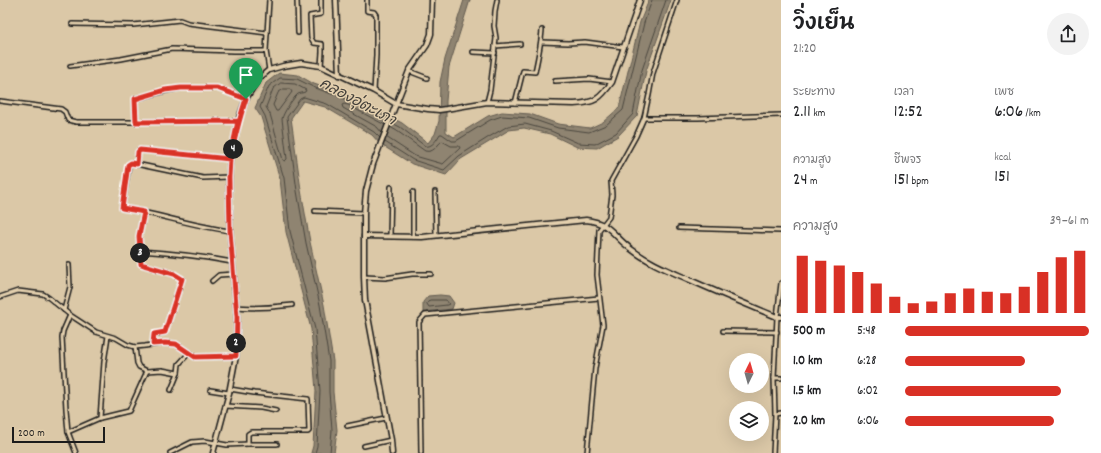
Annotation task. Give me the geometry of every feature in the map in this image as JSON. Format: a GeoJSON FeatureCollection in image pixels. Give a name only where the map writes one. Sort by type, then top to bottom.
{"type":"FeatureCollection","features":[{"type":"Feature","properties":{"kind":"street"},"geometry":{"type":"LineString","coordinates":[[268,0],[266,51],[269,70]]}},
{"type":"Feature","properties":{"kind":"street"},"geometry":{"type":"LineString","coordinates":[[296,0],[298,33]]}},
{"type":"Feature","properties":{"kind":"street"},"geometry":{"type":"LineString","coordinates":[[321,0],[321,14],[310,16],[311,38],[314,43],[322,44],[321,66]]}},
{"type":"Feature","properties":{"kind":"street"},"geometry":{"type":"LineString","coordinates":[[336,0],[339,75]]}},
{"type":"Feature","properties":{"kind":"street"},"geometry":{"type":"LineString","coordinates":[[367,0],[367,11],[374,12],[376,15],[374,91]]}},
{"type":"Feature","properties":{"kind":"street"},"geometry":{"type":"LineString","coordinates":[[392,453],[391,440],[365,300],[364,213],[366,191],[380,144],[409,71],[428,45],[431,34],[432,0]]}},
{"type":"Feature","properties":{"kind":"street"},"geometry":{"type":"LineString","coordinates":[[488,102],[496,46],[494,26],[496,0]]}},
{"type":"Feature","properties":{"kind":"street"},"geometry":{"type":"LineString","coordinates":[[213,453],[230,391],[236,356],[237,307],[230,231],[230,159],[238,121],[246,99],[257,80],[269,70],[301,62],[321,66],[374,91],[396,104],[428,109],[439,110],[488,102],[587,103],[597,99],[604,93],[612,82],[640,0]]}},
{"type":"Feature","properties":{"kind":"street"},"geometry":{"type":"LineString","coordinates":[[587,453],[595,368],[602,329],[597,275],[599,230],[609,217],[612,195],[611,181],[636,136],[644,118],[653,74],[677,0]]}},
{"type":"Feature","properties":{"kind":"street"},"geometry":{"type":"LineString","coordinates":[[72,24],[133,25],[180,20],[188,23],[267,33]]}},
{"type":"Feature","properties":{"kind":"street"},"geometry":{"type":"LineString","coordinates":[[515,103],[523,71],[536,72],[542,30]]}},
{"type":"Feature","properties":{"kind":"street"},"geometry":{"type":"LineString","coordinates":[[541,42],[568,44],[585,42],[623,47]]}},
{"type":"Feature","properties":{"kind":"street"},"geometry":{"type":"LineString","coordinates":[[496,46],[520,44]]}},
{"type":"Feature","properties":{"kind":"street"},"geometry":{"type":"LineString","coordinates":[[70,66],[121,59],[172,49],[266,51]]}},
{"type":"Feature","properties":{"kind":"street"},"geometry":{"type":"LineString","coordinates":[[473,52],[494,53]]}},
{"type":"Feature","properties":{"kind":"street"},"geometry":{"type":"LineString","coordinates":[[409,71],[427,78]]}},
{"type":"Feature","properties":{"kind":"street"},"geometry":{"type":"LineString","coordinates":[[555,81],[589,79],[612,82]]}},
{"type":"Feature","properties":{"kind":"street"},"geometry":{"type":"LineString","coordinates":[[136,122],[135,99],[165,90],[181,88],[217,88],[246,99]]}},
{"type":"Feature","properties":{"kind":"street"},"geometry":{"type":"LineString","coordinates":[[0,101],[61,109],[65,112],[68,120],[76,122],[238,121]]}},
{"type":"Feature","properties":{"kind":"street"},"geometry":{"type":"LineString","coordinates":[[644,118],[781,115]]}},
{"type":"Feature","properties":{"kind":"street"},"geometry":{"type":"LineString","coordinates":[[137,164],[138,152],[140,150],[230,159]]}},
{"type":"Feature","properties":{"kind":"street"},"geometry":{"type":"LineString","coordinates":[[229,177],[204,178],[131,163],[128,165],[122,208],[205,227],[230,231]]}},
{"type":"Feature","properties":{"kind":"street"},"geometry":{"type":"LineString","coordinates":[[390,236],[391,187]]}},
{"type":"Feature","properties":{"kind":"street"},"geometry":{"type":"LineString","coordinates":[[413,192],[413,237]]}},
{"type":"Feature","properties":{"kind":"street"},"geometry":{"type":"LineString","coordinates":[[434,192],[436,235]]}},
{"type":"Feature","properties":{"kind":"street"},"geometry":{"type":"LineString","coordinates":[[315,211],[364,213]]}},
{"type":"Feature","properties":{"kind":"street"},"geometry":{"type":"LineString","coordinates":[[144,212],[139,236],[141,264],[174,274],[182,279],[165,332],[154,334],[153,344]]}},
{"type":"Feature","properties":{"kind":"street"},"geometry":{"type":"LineString","coordinates":[[364,236],[413,237],[586,220],[597,221],[608,228],[630,249],[651,263],[730,298],[779,317]]}},
{"type":"Feature","properties":{"kind":"street"},"geometry":{"type":"LineString","coordinates":[[679,228],[781,231]]}},
{"type":"Feature","properties":{"kind":"street"},"geometry":{"type":"LineString","coordinates":[[140,251],[209,257],[232,262]]}},
{"type":"Feature","properties":{"kind":"street"},"geometry":{"type":"LineString","coordinates":[[64,310],[70,287],[69,265]]}},
{"type":"Feature","properties":{"kind":"street"},"geometry":{"type":"LineString","coordinates":[[212,281],[219,275],[234,274]]}},
{"type":"Feature","properties":{"kind":"street"},"geometry":{"type":"LineString","coordinates":[[364,277],[386,278],[412,274],[431,274]]}},
{"type":"Feature","properties":{"kind":"street"},"geometry":{"type":"LineString","coordinates":[[773,453],[775,414],[774,378],[781,283]]}},
{"type":"Feature","properties":{"kind":"street"},"geometry":{"type":"LineString","coordinates":[[0,298],[18,291],[43,294],[70,315],[96,332],[116,338],[128,345],[145,346],[165,343],[176,344],[195,357],[236,356]]}},
{"type":"Feature","properties":{"kind":"street"},"geometry":{"type":"LineString","coordinates":[[421,453],[419,322],[425,315],[599,298]]}},
{"type":"Feature","properties":{"kind":"street"},"geometry":{"type":"LineString","coordinates":[[237,307],[266,308],[292,305]]}},
{"type":"Feature","properties":{"kind":"street"},"geometry":{"type":"LineString","coordinates":[[70,315],[63,330],[62,337],[68,432],[76,453]]}},
{"type":"Feature","properties":{"kind":"street"},"geometry":{"type":"LineString","coordinates":[[723,331],[777,332]]}},
{"type":"Feature","properties":{"kind":"street"},"geometry":{"type":"LineString","coordinates":[[100,418],[104,362],[108,336]]}},
{"type":"Feature","properties":{"kind":"street"},"geometry":{"type":"LineString","coordinates":[[135,346],[139,367],[147,371],[160,370],[178,373]]}},
{"type":"Feature","properties":{"kind":"street"},"geometry":{"type":"LineString","coordinates":[[776,346],[781,346]]}},
{"type":"Feature","properties":{"kind":"street"},"geometry":{"type":"LineString","coordinates":[[171,390],[178,373],[179,364],[189,353]]}},
{"type":"Feature","properties":{"kind":"street"},"geometry":{"type":"LineString","coordinates":[[68,432],[100,418],[129,411],[147,371]]}},
{"type":"Feature","properties":{"kind":"street"},"geometry":{"type":"LineString","coordinates":[[774,378],[781,378]]}},
{"type":"Feature","properties":{"kind":"street"},"geometry":{"type":"LineString","coordinates":[[210,390],[308,399],[308,432],[251,432],[248,434],[248,444]]}},
{"type":"Feature","properties":{"kind":"street"},"geometry":{"type":"LineString","coordinates":[[226,406],[261,408],[276,411]]}},
{"type":"Feature","properties":{"kind":"street"},"geometry":{"type":"LineString","coordinates":[[775,414],[781,413]]}},
{"type":"Feature","properties":{"kind":"street"},"geometry":{"type":"LineString","coordinates":[[347,426],[386,418]]}},
{"type":"Feature","properties":{"kind":"street"},"geometry":{"type":"LineString","coordinates":[[364,446],[391,440]]}},
{"type":"Feature","properties":{"kind":"street"},"geometry":{"type":"LineString","coordinates":[[170,453],[192,442],[205,441],[227,445],[277,444]]}},
{"type":"Feature","properties":{"kind":"water","name":"คลองอุ่ตะเภา"},"geometry":{"type":"Polygon","coordinates":[[[464,0],[470,0],[449,67],[446,101],[446,132],[454,137],[488,116],[502,112],[530,114],[558,124],[590,128],[603,122],[619,108],[640,22],[649,0],[671,0],[646,71],[637,116],[618,136],[597,148],[577,147],[550,134],[524,128],[509,130],[461,159],[446,175],[412,164],[380,144],[372,135],[325,107],[303,101],[291,118],[301,190],[310,242],[324,305],[333,361],[333,392],[337,430],[334,453],[311,453],[313,446],[316,391],[311,329],[286,232],[280,179],[261,117],[255,108],[266,83],[279,73],[298,75],[314,84],[352,97],[402,123],[428,143],[435,134],[439,121],[440,82],[445,59],[464,0]]]}},
{"type":"Feature","properties":{"kind":"water"},"geometry":{"type":"Polygon","coordinates":[[[428,296],[449,296],[454,303],[452,309],[423,312],[423,302],[428,296]]]}},
{"type":"Feature","properties":{"kind":"route"},"geometry":{"type":"LineString","coordinates":[[246,99],[217,88],[181,88],[165,90],[135,99],[136,122],[238,121],[230,159],[229,177],[230,231],[237,307],[236,356],[195,357],[184,348],[176,344],[153,344],[154,334],[165,332],[182,279],[174,274],[141,264],[139,236],[144,212],[122,208],[128,165],[131,163],[137,164],[138,152],[140,150],[230,159],[236,133],[238,121],[246,99]]}}]}
